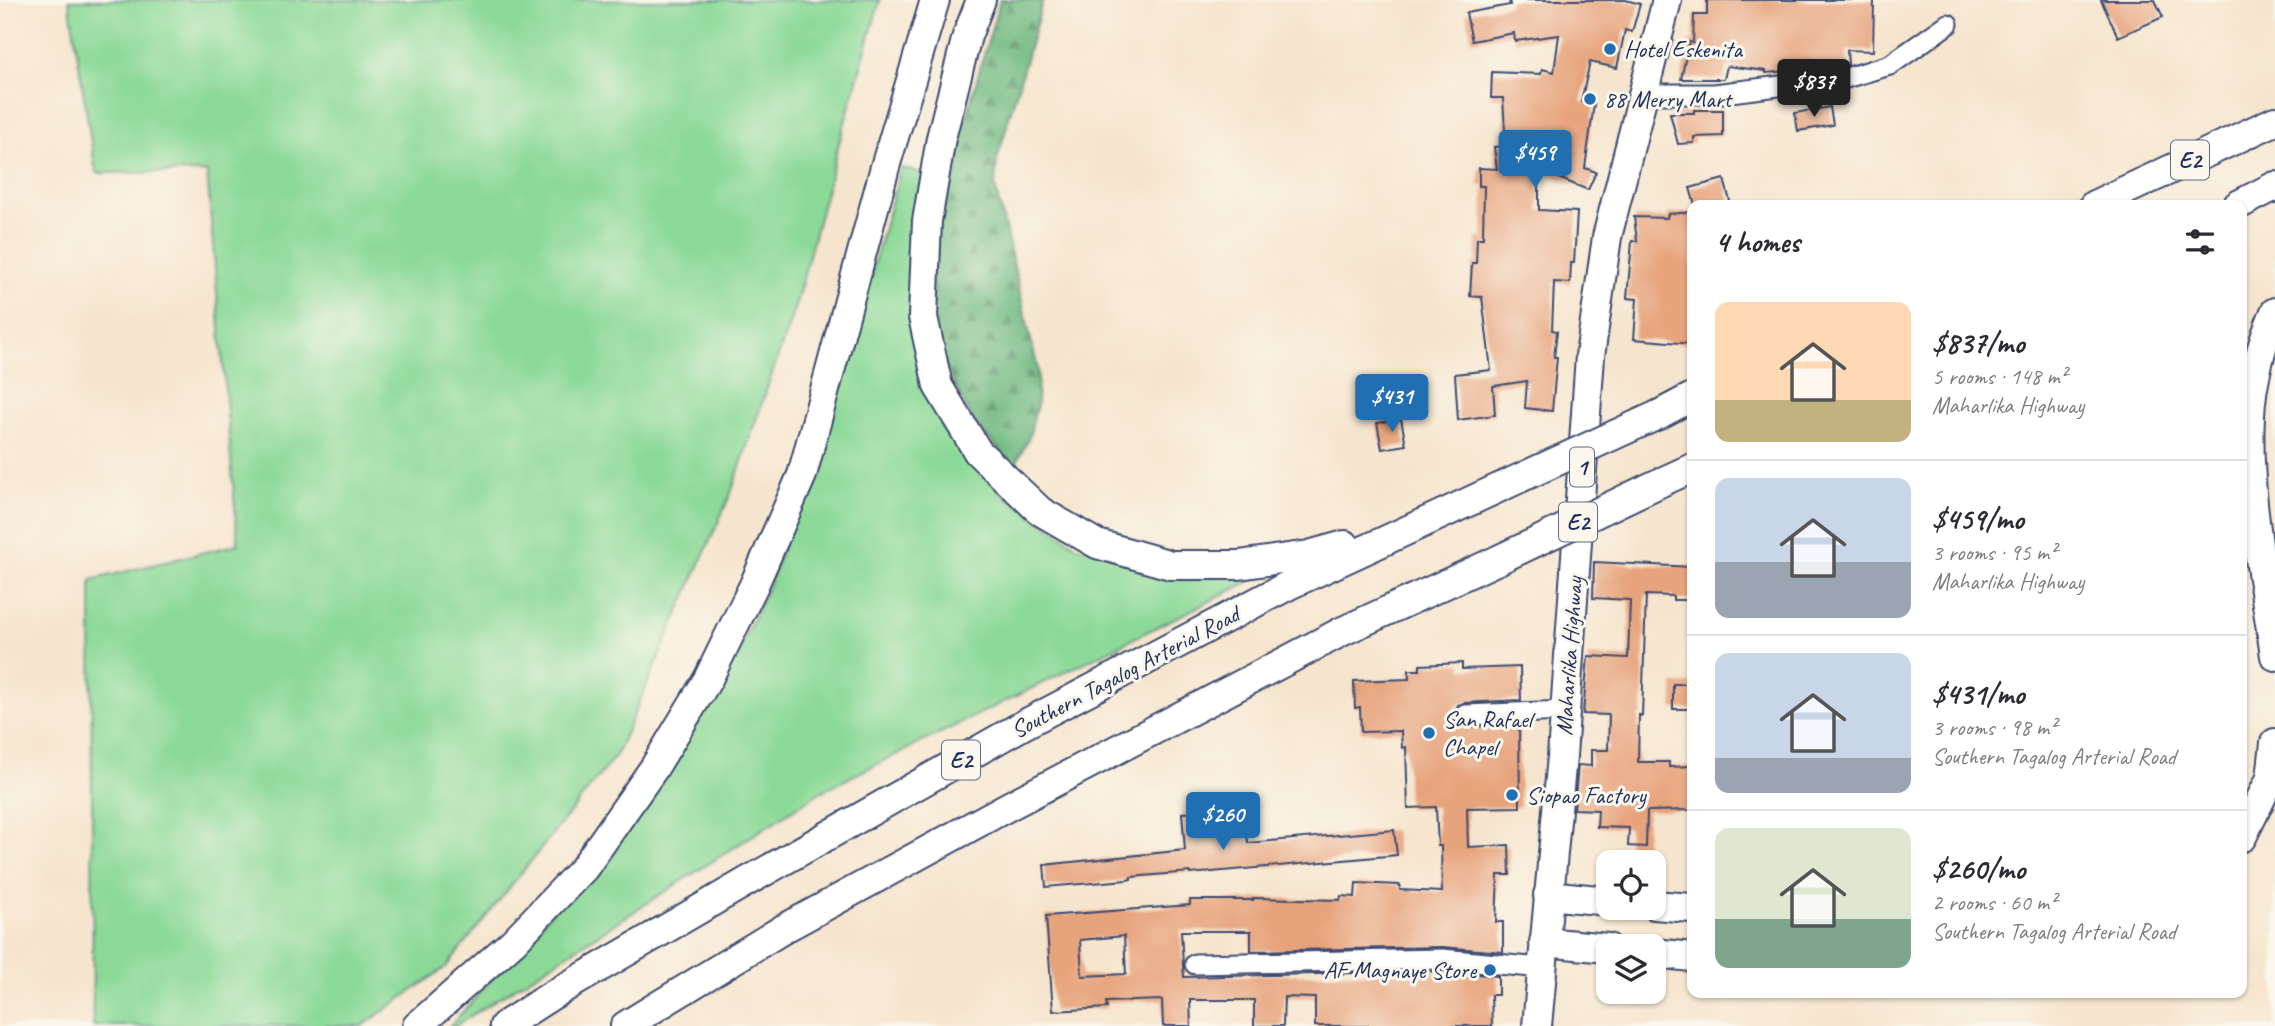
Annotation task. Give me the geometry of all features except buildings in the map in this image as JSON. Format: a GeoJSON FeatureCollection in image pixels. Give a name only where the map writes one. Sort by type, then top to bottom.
{"type":"FeatureCollection","features":[{"type":"Feature","properties":{"kind":"highway"},"geometry":{"type":"LineString","coordinates":[[417,1026],[513,942],[584,869],[654,768],[708,679],[754,585],[802,475],[885,167],[935,0]]}},
{"type":"Feature","properties":{"kind":"highway"},"geometry":{"type":"LineString","coordinates":[[981,0],[967,36],[941,138],[927,221],[923,317],[938,386],[978,452],[1040,510],[1097,544],[1171,565],[1239,565],[1309,555],[1431,520]]}},
{"type":"Feature","properties":{"kind":"highway","name":"Maharlika Highway"},"geometry":{"type":"LineString","coordinates":[[1537,1026],[1565,711],[1590,356],[1607,237],[1667,0]]}},
{"type":"Feature","properties":{"kind":"highway","name":"E2"},"geometry":{"type":"LineString","coordinates":[[2104,200],[2275,121]]}},
{"type":"Feature","properties":{"kind":"highway"},"geometry":{"type":"LineString","coordinates":[[2247,200],[2275,186]]}},
{"type":"Feature","properties":{"kind":"highway"},"geometry":{"type":"LineString","coordinates":[[2275,312],[2264,338],[2249,413],[2250,461],[2275,656]]}},
{"type":"Feature","properties":{"kind":"highway","name":"Southern Tagalog Arterial Road"},"geometry":{"type":"LineString","coordinates":[[504,1026],[548,997],[1025,723],[1289,585],[1687,400]]}},
{"type":"Feature","properties":{"kind":"highway","name":"E2"},"geometry":{"type":"LineString","coordinates":[[625,1026],[785,928],[1009,806],[1343,631],[1498,561],[1687,470]]}},
{"type":"Feature","properties":{"kind":"highway"},"geometry":{"type":"LineString","coordinates":[[2247,827],[2271,778],[2275,743]]}},
{"type":"Feature","properties":{"kind":"highway"},"geometry":{"type":"LineString","coordinates":[[1548,895],[1596,900]]}},
{"type":"Feature","properties":{"kind":"highway"},"geometry":{"type":"LineString","coordinates":[[1666,906],[1687,908]]}},
{"type":"Feature","properties":{"kind":"highway"},"geometry":{"type":"LineString","coordinates":[[1544,955],[1596,949]]}},
{"type":"Feature","properties":{"kind":"highway"},"geometry":{"type":"LineString","coordinates":[[1666,954],[1687,956]]}},
{"type":"Feature","properties":{"kind":"street"},"geometry":{"type":"LineString","coordinates":[[1644,94],[1714,94],[1846,78],[1890,65],[1948,24]]}},
{"type":"Feature","properties":{"kind":"street"},"geometry":{"type":"LineString","coordinates":[[1465,715],[1565,711]]}},
{"type":"Feature","properties":{"kind":"street"},"geometry":{"type":"LineString","coordinates":[[1195,964],[1544,955]]}},
{"type":"Feature","properties":{"kind":"green space"},"geometry":{"type":"Polygon","coordinates":[[[69,0],[880,0],[796,304],[731,493],[616,755],[446,967],[362,1026],[93,1026],[91,580],[238,544],[207,172],[96,173],[69,0]]]}},
{"type":"Feature","properties":{"kind":"green space"},"geometry":{"type":"Polygon","coordinates":[[[1000,0],[1043,0],[997,160],[995,185],[1038,370],[1037,404],[1029,438],[1014,467],[973,421],[945,366],[930,316],[935,223],[1000,0]]]}},
{"type":"Feature","properties":{"kind":"green space"},"geometry":{"type":"Polygon","coordinates":[[[901,168],[922,173],[946,412],[1001,493],[1077,546],[1267,573],[822,791],[455,1026],[450,1026],[573,889],[637,812],[720,689],[769,585],[841,379],[901,168]]]}},
{"type":"Feature","properties":{"kind":"place","name":"Hotel Eskenita"},"geometry":{"type":"Point","coordinates":[1610,49]}},
{"type":"Feature","properties":{"kind":"place","name":"88 Merry Mart"},"geometry":{"type":"Point","coordinates":[1590,99]}},
{"type":"Feature","properties":{"kind":"place","name":"San Rafael Chapel"},"geometry":{"type":"Point","coordinates":[1429,733]}},
{"type":"Feature","properties":{"kind":"place","name":"Siopao Factory"},"geometry":{"type":"Point","coordinates":[1512,795]}},
{"type":"Feature","properties":{"kind":"place","name":"AF Magnaye Store"},"geometry":{"type":"Point","coordinates":[1490,970]}}]}
